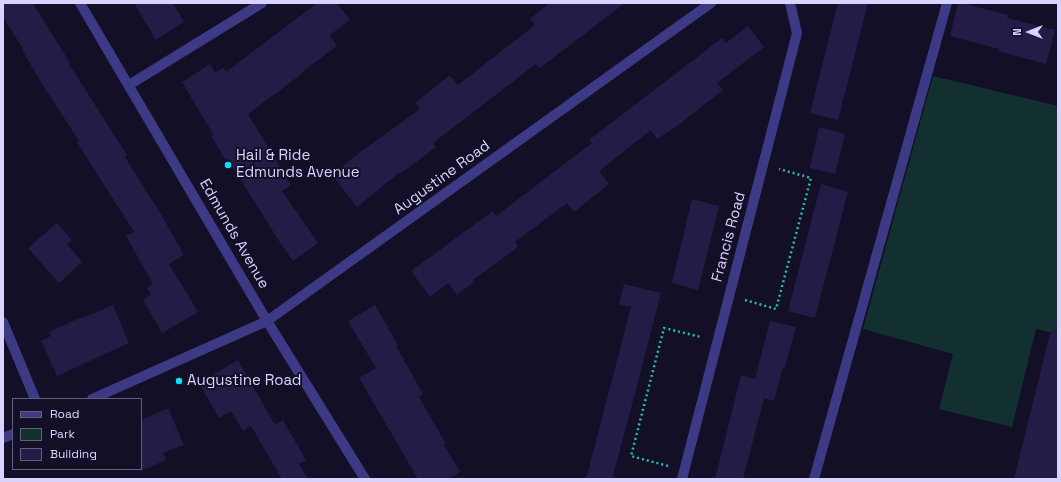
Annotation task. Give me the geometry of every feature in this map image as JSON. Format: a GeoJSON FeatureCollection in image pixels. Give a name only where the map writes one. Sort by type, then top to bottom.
{"type":"FeatureCollection","features":[{"type":"Feature","properties":{"kind":"street","name":"Edmunds Avenue"},"geometry":{"type":"LineString","coordinates":[[80,3],[267,321],[365,479]]}},
{"type":"Feature","properties":{"kind":"street"},"geometry":{"type":"LineString","coordinates":[[128,85],[262,3]]}},
{"type":"Feature","properties":{"kind":"street","name":"Augustine Road"},"geometry":{"type":"LineString","coordinates":[[94,398],[267,321],[712,3]]}},
{"type":"Feature","properties":{"kind":"street","name":"Francis Road"},"geometry":{"type":"LineString","coordinates":[[683,475],[798,33],[790,3]]}},
{"type":"Feature","properties":{"kind":"street"},"geometry":{"type":"LineString","coordinates":[[814,479],[947,3]]}},
{"type":"Feature","properties":{"kind":"street"},"geometry":{"type":"LineString","coordinates":[[3,322],[34,398]]}},
{"type":"Feature","properties":{"kind":"path"},"geometry":{"type":"LineString","coordinates":[[729,296],[776,309],[811,178],[763,165]]}},
{"type":"Feature","properties":{"kind":"path"},"geometry":{"type":"LineString","coordinates":[[683,475],[631,456],[664,328],[717,341]]}},
{"type":"Feature","properties":{"kind":"green space"},"geometry":{"type":"Polygon","coordinates":[[[933,76],[1058,106],[1058,334],[1036,329],[1012,427],[939,409],[953,354],[863,329],[933,76]]]}},
{"type":"Feature","properties":{"kind":"building"},"geometry":{"type":"Polygon","coordinates":[[[3,3],[33,3],[70,63],[69,64],[127,155],[125,157],[162,216],[184,255],[169,264],[198,312],[162,333],[143,300],[151,294],[147,288],[153,284],[126,236],[134,232],[77,142],[79,141],[44,87],[3,17],[3,3]]]}},
{"type":"Feature","properties":{"kind":"building"},"geometry":{"type":"Polygon","coordinates":[[[134,3],[173,3],[184,22],[156,40],[134,3]]]}},
{"type":"Feature","properties":{"kind":"building"},"geometry":{"type":"Polygon","coordinates":[[[317,3],[337,3],[350,20],[330,35],[337,46],[248,114],[291,185],[282,191],[318,243],[293,261],[227,158],[225,159],[211,136],[213,134],[182,82],[210,64],[215,73],[223,68],[226,72],[317,3]]]}},
{"type":"Feature","properties":{"kind":"building"},"geometry":{"type":"Polygon","coordinates":[[[549,3],[625,3],[540,68],[536,64],[433,143],[436,147],[400,174],[399,173],[357,207],[332,175],[359,153],[420,109],[415,103],[450,75],[458,85],[535,25],[530,19],[549,3]]]}},
{"type":"Feature","properties":{"kind":"building"},"geometry":{"type":"Polygon","coordinates":[[[838,3],[868,3],[838,120],[810,113],[838,3]]]}},
{"type":"Feature","properties":{"kind":"building"},"geometry":{"type":"Polygon","coordinates":[[[958,3],[1008,15],[1007,18],[1055,30],[1046,64],[998,51],[999,49],[950,36],[958,3]]]}},
{"type":"Feature","properties":{"kind":"building"},"geometry":{"type":"Polygon","coordinates":[[[748,26],[764,47],[717,83],[723,90],[677,126],[657,139],[651,130],[599,171],[609,184],[574,212],[567,203],[515,242],[518,247],[473,280],[474,282],[457,295],[448,283],[430,297],[411,271],[493,211],[496,216],[592,143],[589,140],[722,38],[726,43],[748,26]]]}},
{"type":"Feature","properties":{"kind":"building"},"geometry":{"type":"Polygon","coordinates":[[[819,127],[845,134],[835,174],[810,168],[819,127]]]}},
{"type":"Feature","properties":{"kind":"building"},"geometry":{"type":"Polygon","coordinates":[[[821,184],[848,192],[815,318],[788,311],[821,184]]]}},
{"type":"Feature","properties":{"kind":"building"},"geometry":{"type":"Polygon","coordinates":[[[692,199],[719,206],[698,290],[672,283],[692,199]]]}},
{"type":"Feature","properties":{"kind":"building"},"geometry":{"type":"Polygon","coordinates":[[[57,223],[72,240],[67,244],[82,262],[59,283],[28,248],[57,223]]]}},
{"type":"Feature","properties":{"kind":"building"},"geometry":{"type":"Polygon","coordinates":[[[624,284],[661,293],[612,479],[586,479],[631,307],[619,304],[624,284]]]}},
{"type":"Feature","properties":{"kind":"building"},"geometry":{"type":"Polygon","coordinates":[[[113,305],[129,343],[57,376],[41,341],[51,336],[49,332],[113,305]]]}},
{"type":"Feature","properties":{"kind":"building"},"geometry":{"type":"Polygon","coordinates":[[[375,305],[398,345],[396,346],[423,394],[419,397],[460,472],[448,479],[418,479],[359,378],[376,368],[348,321],[375,305]]]}},
{"type":"Feature","properties":{"kind":"building"},"geometry":{"type":"Polygon","coordinates":[[[770,321],[796,327],[774,401],[764,398],[743,479],[715,479],[741,375],[755,379],[770,321]]]}},
{"type":"Feature","properties":{"kind":"building"},"geometry":{"type":"Polygon","coordinates":[[[1051,330],[1058,331],[1058,479],[1014,479],[1051,330]]]}},
{"type":"Feature","properties":{"kind":"building"},"geometry":{"type":"Polygon","coordinates":[[[238,360],[275,425],[283,420],[306,460],[299,464],[308,479],[282,479],[251,426],[243,431],[231,411],[219,418],[199,383],[238,360]]]}},
{"type":"Feature","properties":{"kind":"building"},"geometry":{"type":"Polygon","coordinates":[[[168,408],[184,445],[163,453],[166,460],[141,471],[142,470],[142,420],[168,408]]]}},
{"type":"Feature","properties":{"kind":"place","name":"Hail & Ride Edmunds Avenue"},"geometry":{"type":"Point","coordinates":[228,165]}},
{"type":"Feature","properties":{"kind":"place","name":"Augustine Road"},"geometry":{"type":"Point","coordinates":[179,381]}}]}
